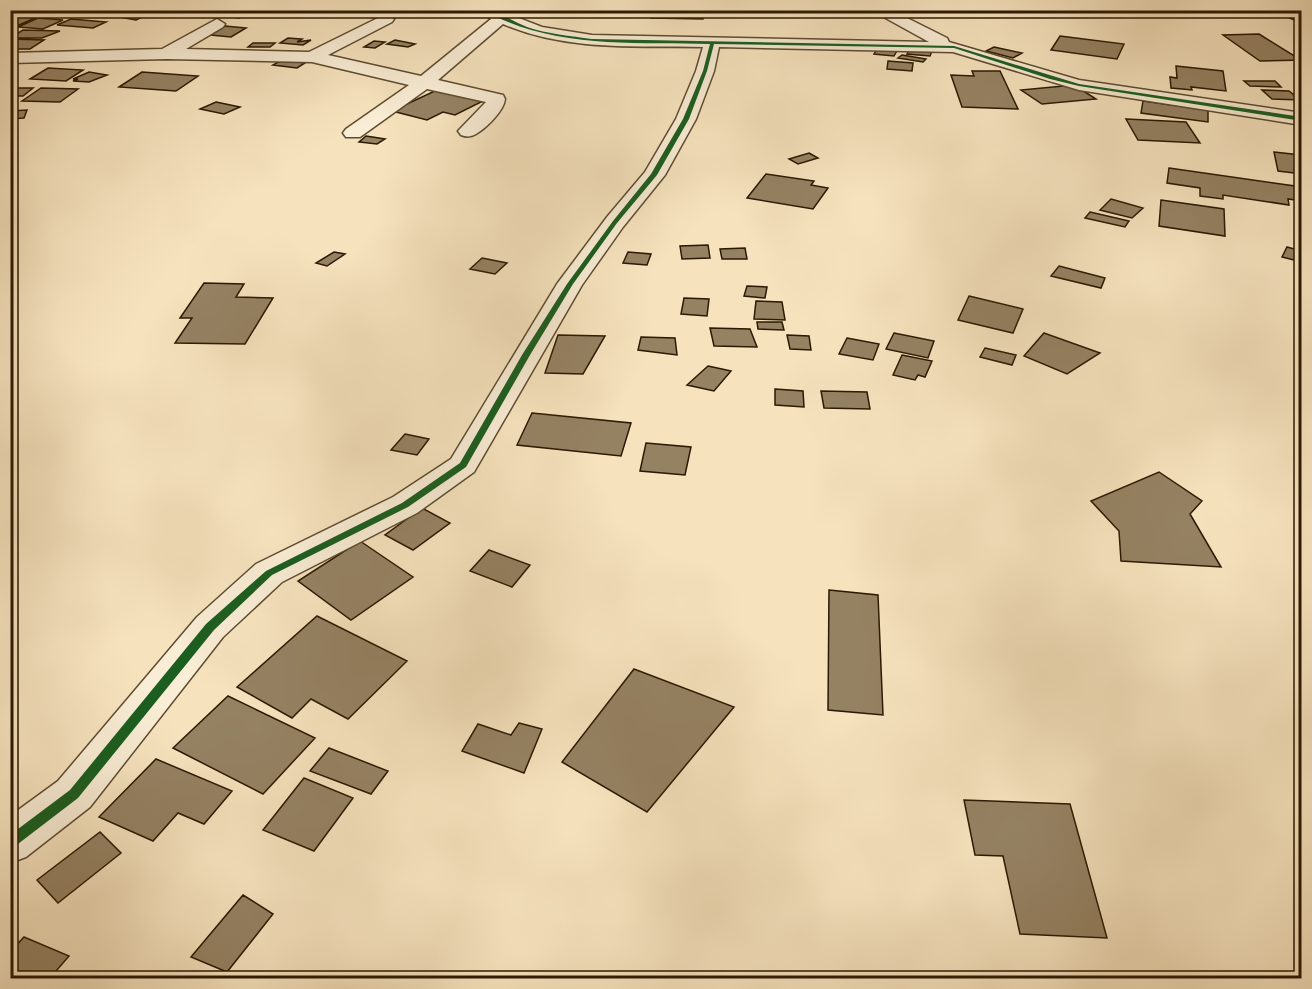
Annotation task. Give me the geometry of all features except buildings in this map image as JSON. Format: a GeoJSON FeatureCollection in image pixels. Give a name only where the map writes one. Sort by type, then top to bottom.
{"type":"FeatureCollection","features":[{"type":"Feature","properties":{"kind":"main road"},"geometry":{"type":"LineString","coordinates":[[1284,10],[1302,17]]}},
{"type":"Feature","properties":{"kind":"street"},"geometry":{"type":"LineString","coordinates":[[878,10],[954,47],[1079,85],[1302,118]]}},
{"type":"Feature","properties":{"kind":"street"},"geometry":{"type":"LineString","coordinates":[[353,133],[425,82],[493,14],[522,28],[562,37],[642,42],[838,43],[954,47]]}},
{"type":"Feature","properties":{"kind":"street"},"geometry":{"type":"LineString","coordinates":[[312,57],[340,45],[386,19]]}},
{"type":"Feature","properties":{"kind":"street"},"geometry":{"type":"LineString","coordinates":[[166,54],[218,24]]}},
{"type":"Feature","properties":{"kind":"street"},"geometry":{"type":"LineString","coordinates":[[10,843],[74,794],[210,627],[269,573],[405,505],[463,465],[570,284],[615,222],[654,175],[686,119],[705,71],[712,43]]}},
{"type":"Feature","properties":{"kind":"street"},"geometry":{"type":"LineString","coordinates":[[10,58],[166,54],[312,57],[496,99],[495,105],[468,131]]}},
{"type":"Feature","properties":{"kind":"cycle path"},"geometry":{"type":"LineString","coordinates":[[485,10],[512,23],[537,31],[592,40],[954,47],[1079,85],[1302,119]]}},
{"type":"Feature","properties":{"kind":"cycle path"},"geometry":{"type":"LineString","coordinates":[[10,843],[74,794],[210,627],[269,573],[405,505],[463,465],[570,284],[615,222],[654,175],[686,119],[705,71],[712,43]]}}]}
